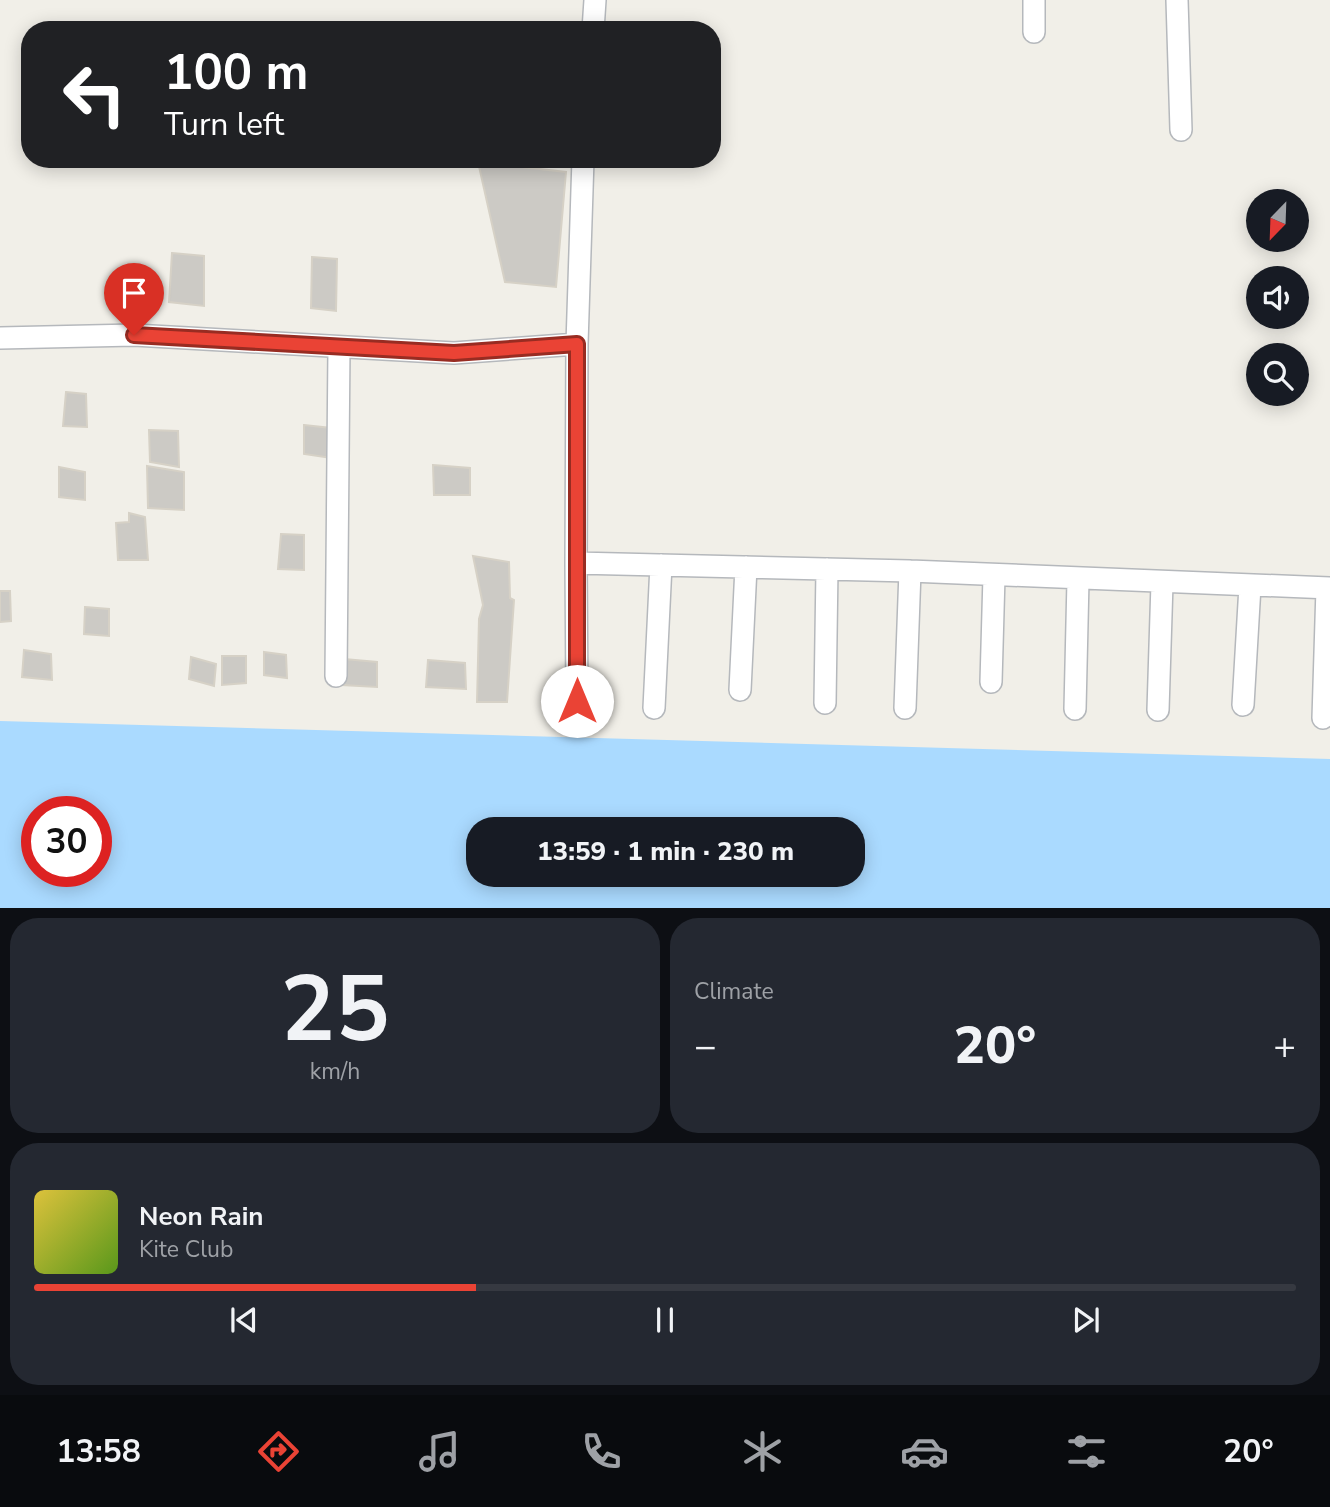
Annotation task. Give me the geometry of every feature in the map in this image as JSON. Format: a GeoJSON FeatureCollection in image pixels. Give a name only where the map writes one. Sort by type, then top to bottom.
{"type":"FeatureCollection","features":[{"type":"Feature","properties":{"kind":"street"},"geometry":{"type":"LineString","coordinates":[[594,21],[595,0]]}},
{"type":"Feature","properties":{"kind":"street"},"geometry":{"type":"LineString","coordinates":[[1034,0],[1034,32]]}},
{"type":"Feature","properties":{"kind":"street"},"geometry":{"type":"LineString","coordinates":[[1177,0],[1181,130]]}},
{"type":"Feature","properties":{"kind":"street"},"geometry":{"type":"LineString","coordinates":[[577,701],[577,344],[583,168]]}},
{"type":"Feature","properties":{"kind":"street"},"geometry":{"type":"LineString","coordinates":[[0,338],[134,335],[454,353],[577,344]]}},
{"type":"Feature","properties":{"kind":"street"},"geometry":{"type":"LineString","coordinates":[[335,676],[339,347]]}},
{"type":"Feature","properties":{"kind":"street"},"geometry":{"type":"LineString","coordinates":[[576,563],[827,569],[1329,588],[1323,718]]}},
{"type":"Feature","properties":{"kind":"street"},"geometry":{"type":"LineString","coordinates":[[654,708],[662,565]]}},
{"type":"Feature","properties":{"kind":"street"},"geometry":{"type":"LineString","coordinates":[[740,690],[746,567]]}},
{"type":"Feature","properties":{"kind":"street"},"geometry":{"type":"LineString","coordinates":[[825,703],[827,569]]}},
{"type":"Feature","properties":{"kind":"street"},"geometry":{"type":"LineString","coordinates":[[905,708],[910,572]]}},
{"type":"Feature","properties":{"kind":"street"},"geometry":{"type":"LineString","coordinates":[[991,682],[994,576]]}},
{"type":"Feature","properties":{"kind":"street"},"geometry":{"type":"LineString","coordinates":[[1075,709],[1078,580]]}},
{"type":"Feature","properties":{"kind":"street"},"geometry":{"type":"LineString","coordinates":[[1158,710],[1162,583]]}},
{"type":"Feature","properties":{"kind":"street"},"geometry":{"type":"LineString","coordinates":[[1243,705],[1250,586]]}},
{"type":"Feature","properties":{"kind":"water"},"geometry":{"type":"Polygon","coordinates":[[[0,721],[1330,759],[1330,908],[0,908],[0,721]]]}},
{"type":"Feature","properties":{"kind":"building"},"geometry":{"type":"Polygon","coordinates":[[[479,168],[531,168],[566,172],[556,287],[505,282],[479,168]]]}},
{"type":"Feature","properties":{"kind":"building"},"geometry":{"type":"Polygon","coordinates":[[[172,253],[204,256],[204,306],[169,302],[172,253]]]}},
{"type":"Feature","properties":{"kind":"building"},"geometry":{"type":"Polygon","coordinates":[[[312,257],[337,259],[336,311],[311,308],[312,257]]]}},
{"type":"Feature","properties":{"kind":"building"},"geometry":{"type":"Polygon","coordinates":[[[66,392],[86,394],[87,427],[63,426],[66,392]]]}},
{"type":"Feature","properties":{"kind":"building"},"geometry":{"type":"Polygon","coordinates":[[[304,425],[331,428],[332,458],[304,454],[304,425]]]}},
{"type":"Feature","properties":{"kind":"building"},"geometry":{"type":"Polygon","coordinates":[[[149,430],[178,431],[179,467],[150,462],[149,430]]]}},
{"type":"Feature","properties":{"kind":"building"},"geometry":{"type":"Polygon","coordinates":[[[433,465],[470,468],[470,495],[434,495],[433,465]]]}},
{"type":"Feature","properties":{"kind":"building"},"geometry":{"type":"Polygon","coordinates":[[[147,466],[184,472],[184,510],[148,508],[147,466]]]}},
{"type":"Feature","properties":{"kind":"building"},"geometry":{"type":"Polygon","coordinates":[[[59,467],[85,472],[85,500],[59,497],[59,467]]]}},
{"type":"Feature","properties":{"kind":"building"},"geometry":{"type":"Polygon","coordinates":[[[129,513],[145,517],[148,560],[118,560],[116,523],[129,522],[129,513]]]}},
{"type":"Feature","properties":{"kind":"building"},"geometry":{"type":"Polygon","coordinates":[[[281,534],[304,535],[304,570],[278,569],[281,534]]]}},
{"type":"Feature","properties":{"kind":"building"},"geometry":{"type":"Polygon","coordinates":[[[473,556],[509,562],[510,598],[514,600],[507,702],[477,702],[479,619],[483,605],[473,556]]]}},
{"type":"Feature","properties":{"kind":"building"},"geometry":{"type":"Polygon","coordinates":[[[0,591],[10,591],[11,621],[0,622],[0,591]]]}},
{"type":"Feature","properties":{"kind":"building"},"geometry":{"type":"Polygon","coordinates":[[[85,607],[109,609],[109,636],[84,634],[85,607]]]}},
{"type":"Feature","properties":{"kind":"building"},"geometry":{"type":"Polygon","coordinates":[[[24,650],[51,654],[52,680],[22,677],[24,650]]]}},
{"type":"Feature","properties":{"kind":"building"},"geometry":{"type":"Polygon","coordinates":[[[264,652],[286,655],[287,678],[264,675],[264,652]]]}},
{"type":"Feature","properties":{"kind":"building"},"geometry":{"type":"Polygon","coordinates":[[[222,656],[246,656],[246,683],[222,685],[222,656]]]}},
{"type":"Feature","properties":{"kind":"building"},"geometry":{"type":"Polygon","coordinates":[[[191,657],[216,664],[214,686],[189,679],[191,657]]]}},
{"type":"Feature","properties":{"kind":"building"},"geometry":{"type":"Polygon","coordinates":[[[344,659],[377,662],[377,687],[342,685],[344,659]]]}},
{"type":"Feature","properties":{"kind":"building"},"geometry":{"type":"Polygon","coordinates":[[[428,660],[465,663],[466,689],[426,687],[428,660]]]}},
{"type":"Feature","properties":{"kind":"route"},"geometry":{"type":"LineString","coordinates":[[134,335],[454,353],[577,344],[577,701]]}}]}
